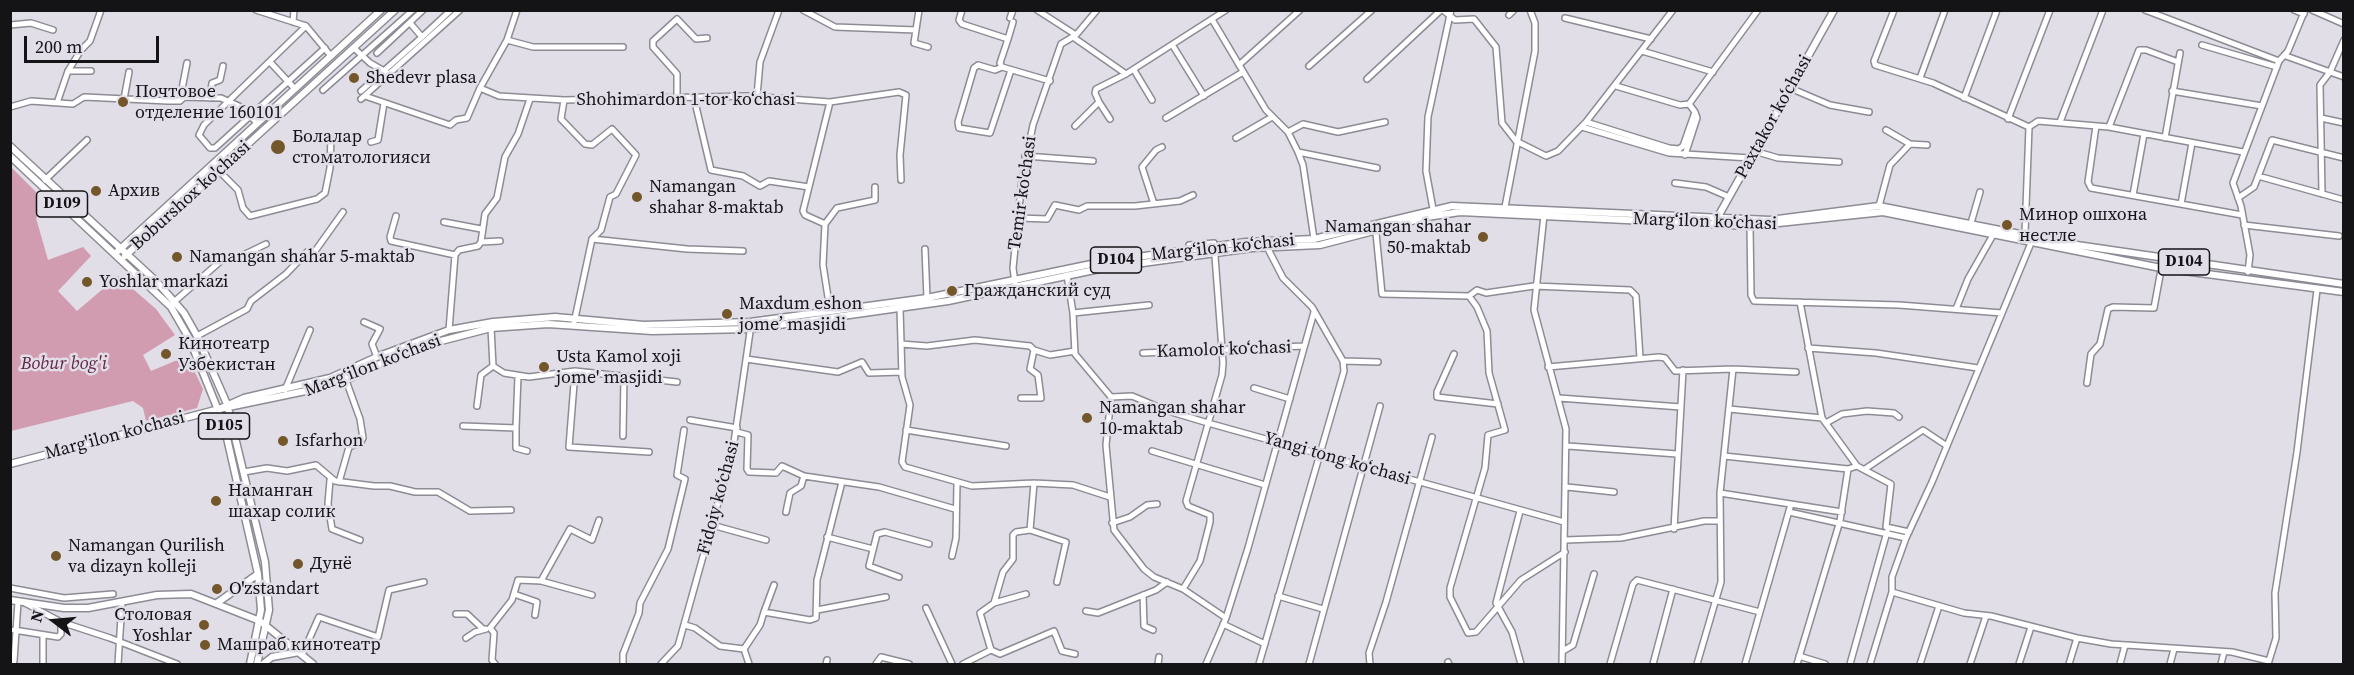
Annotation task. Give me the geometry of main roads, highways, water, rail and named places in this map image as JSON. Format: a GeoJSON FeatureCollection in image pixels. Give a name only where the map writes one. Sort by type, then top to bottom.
{"type":"FeatureCollection","features":[{"type":"Feature","properties":{"kind":"main road","name":"Boburshox ko'chasi"},"geometry":{"type":"LineString","coordinates":[[120,249],[381,10]]}},
{"type":"Feature","properties":{"kind":"main road","name":"Boburshox ko'chasi"},"geometry":{"type":"LineString","coordinates":[[123,258],[395,10]]}},
{"type":"Feature","properties":{"kind":"main road","name":"Paxtakor koʻchasi"},"geometry":{"type":"LineString","coordinates":[[1715,221],[1834,10]]}},
{"type":"Feature","properties":{"kind":"main road","name":"D109"},"geometry":{"type":"LineString","coordinates":[[10,146],[120,249]]}},
{"type":"Feature","properties":{"kind":"main road","name":"D109"},"geometry":{"type":"LineString","coordinates":[[10,156],[120,249]]}},
{"type":"Feature","properties":{"kind":"main road","name":"Margʻilon koʻchasi"},"geometry":{"type":"LineString","coordinates":[[751,326],[830,310],[1016,285],[1084,264],[1189,251],[1320,245],[1376,233],[1427,217],[1460,212],[1715,221],[1778,219],[1879,206],[2070,244],[2248,272],[2343,284]]}},
{"type":"Feature","properties":{"kind":"main road","name":"Margʻilon koʻchasi"},"geometry":{"type":"LineString","coordinates":[[219,409],[343,372],[449,330],[516,318],[644,325],[751,326],[900,309],[1067,275],[1264,240],[1314,239],[1432,209],[1505,207],[1715,221],[1750,226],[1883,212],[2161,268],[2343,292]]}},
{"type":"Feature","properties":{"kind":"main road"},"geometry":{"type":"LineString","coordinates":[[120,249],[123,258]]}},
{"type":"Feature","properties":{"kind":"main road"},"geometry":{"type":"LineString","coordinates":[[132,249],[134,262]]}},
{"type":"Feature","properties":{"kind":"main road","name":"D105"},"geometry":{"type":"LineString","coordinates":[[123,258],[134,262],[176,301],[219,409],[258,574],[260,621],[250,664]]}},
{"type":"Feature","properties":{"kind":"main road","name":"D105"},"geometry":{"type":"LineString","coordinates":[[123,258],[181,315],[197,336],[228,406],[265,562],[268,588],[267,625],[257,664]]}},
{"type":"Feature","properties":{"kind":"main road","name":"Margʻilon koʻchasi"},"geometry":{"type":"LineString","coordinates":[[228,406],[297,395],[346,380],[414,348],[490,328],[574,322]]}},
{"type":"Feature","properties":{"kind":"main road","name":"Marg'ilon ko'chasi"},"geometry":{"type":"LineString","coordinates":[[10,464],[219,409]]}},
{"type":"Feature","properties":{"kind":"main road"},"geometry":{"type":"LineString","coordinates":[[217,603],[258,574]]}},
{"type":"Feature","properties":{"kind":"main road"},"geometry":{"type":"LineString","coordinates":[[10,600],[64,608],[88,608],[171,593],[191,594],[267,625],[313,664]]}},
{"type":"Feature","properties":{"kind":"main road"},"geometry":{"type":"LineString","coordinates":[[263,664],[272,657],[300,654]]}},
{"type":"Feature","properties":{"kind":"place","name":"Shedevr plasa"},"geometry":{"type":"Point","coordinates":[354,78]}},
{"type":"Feature","properties":{"kind":"place","name":"Почтовое отделение 160101"},"geometry":{"type":"Point","coordinates":[123,102]}},
{"type":"Feature","properties":{"kind":"place","name":"Болалар стоматологияси"},"geometry":{"type":"Point","coordinates":[278,147]}},
{"type":"Feature","properties":{"kind":"place","name":"Архив"},"geometry":{"type":"Point","coordinates":[96,191]}},
{"type":"Feature","properties":{"kind":"place","name":"Namangan shahar 8-maktab"},"geometry":{"type":"Point","coordinates":[637,197]}},
{"type":"Feature","properties":{"kind":"place","name":"Минор ошхона нестле"},"geometry":{"type":"Point","coordinates":[2007,225]}},
{"type":"Feature","properties":{"kind":"place","name":"Namangan shahar 50-maktab"},"geometry":{"type":"Point","coordinates":[1483,237]}},
{"type":"Feature","properties":{"kind":"place","name":"Namangan shahar 5-maktab"},"geometry":{"type":"Point","coordinates":[177,257]}},
{"type":"Feature","properties":{"kind":"place","name":"Yoshlar markazi"},"geometry":{"type":"Point","coordinates":[87,282]}},
{"type":"Feature","properties":{"kind":"place","name":"Гражданский суд"},"geometry":{"type":"Point","coordinates":[952,291]}},
{"type":"Feature","properties":{"kind":"place","name":"Maxdum eshon jome’ masjidi"},"geometry":{"type":"Point","coordinates":[727,314]}},
{"type":"Feature","properties":{"kind":"place","name":"Кинотеатр Узбекистан"},"geometry":{"type":"Point","coordinates":[166,354]}},
{"type":"Feature","properties":{"kind":"place","name":"Usta Kamol xoji jome' masjidi"},"geometry":{"type":"Point","coordinates":[544,367]}},
{"type":"Feature","properties":{"kind":"place","name":"Namangan shahar 10-maktab"},"geometry":{"type":"Point","coordinates":[1087,418]}},
{"type":"Feature","properties":{"kind":"place","name":"Isfarhon"},"geometry":{"type":"Point","coordinates":[283,441]}},
{"type":"Feature","properties":{"kind":"place","name":"Наманган шахар солик"},"geometry":{"type":"Point","coordinates":[216,501]}},
{"type":"Feature","properties":{"kind":"place","name":"Namangan Qurilish va dizayn kolleji"},"geometry":{"type":"Point","coordinates":[56,556]}},
{"type":"Feature","properties":{"kind":"place","name":"Дунё"},"geometry":{"type":"Point","coordinates":[298,564]}},
{"type":"Feature","properties":{"kind":"place","name":"O'zstandart"},"geometry":{"type":"Point","coordinates":[217,589]}},
{"type":"Feature","properties":{"kind":"place","name":"Столовая Yoshlar"},"geometry":{"type":"Point","coordinates":[204,625]}},
{"type":"Feature","properties":{"kind":"place","name":"Машраб кинотеатр"},"geometry":{"type":"Point","coordinates":[205,645]}},
{"type":"Feature","properties":{"kind":"park label","name":"Bobur bog'i"},"geometry":{"type":"Point","coordinates":[64,364]}}]}
